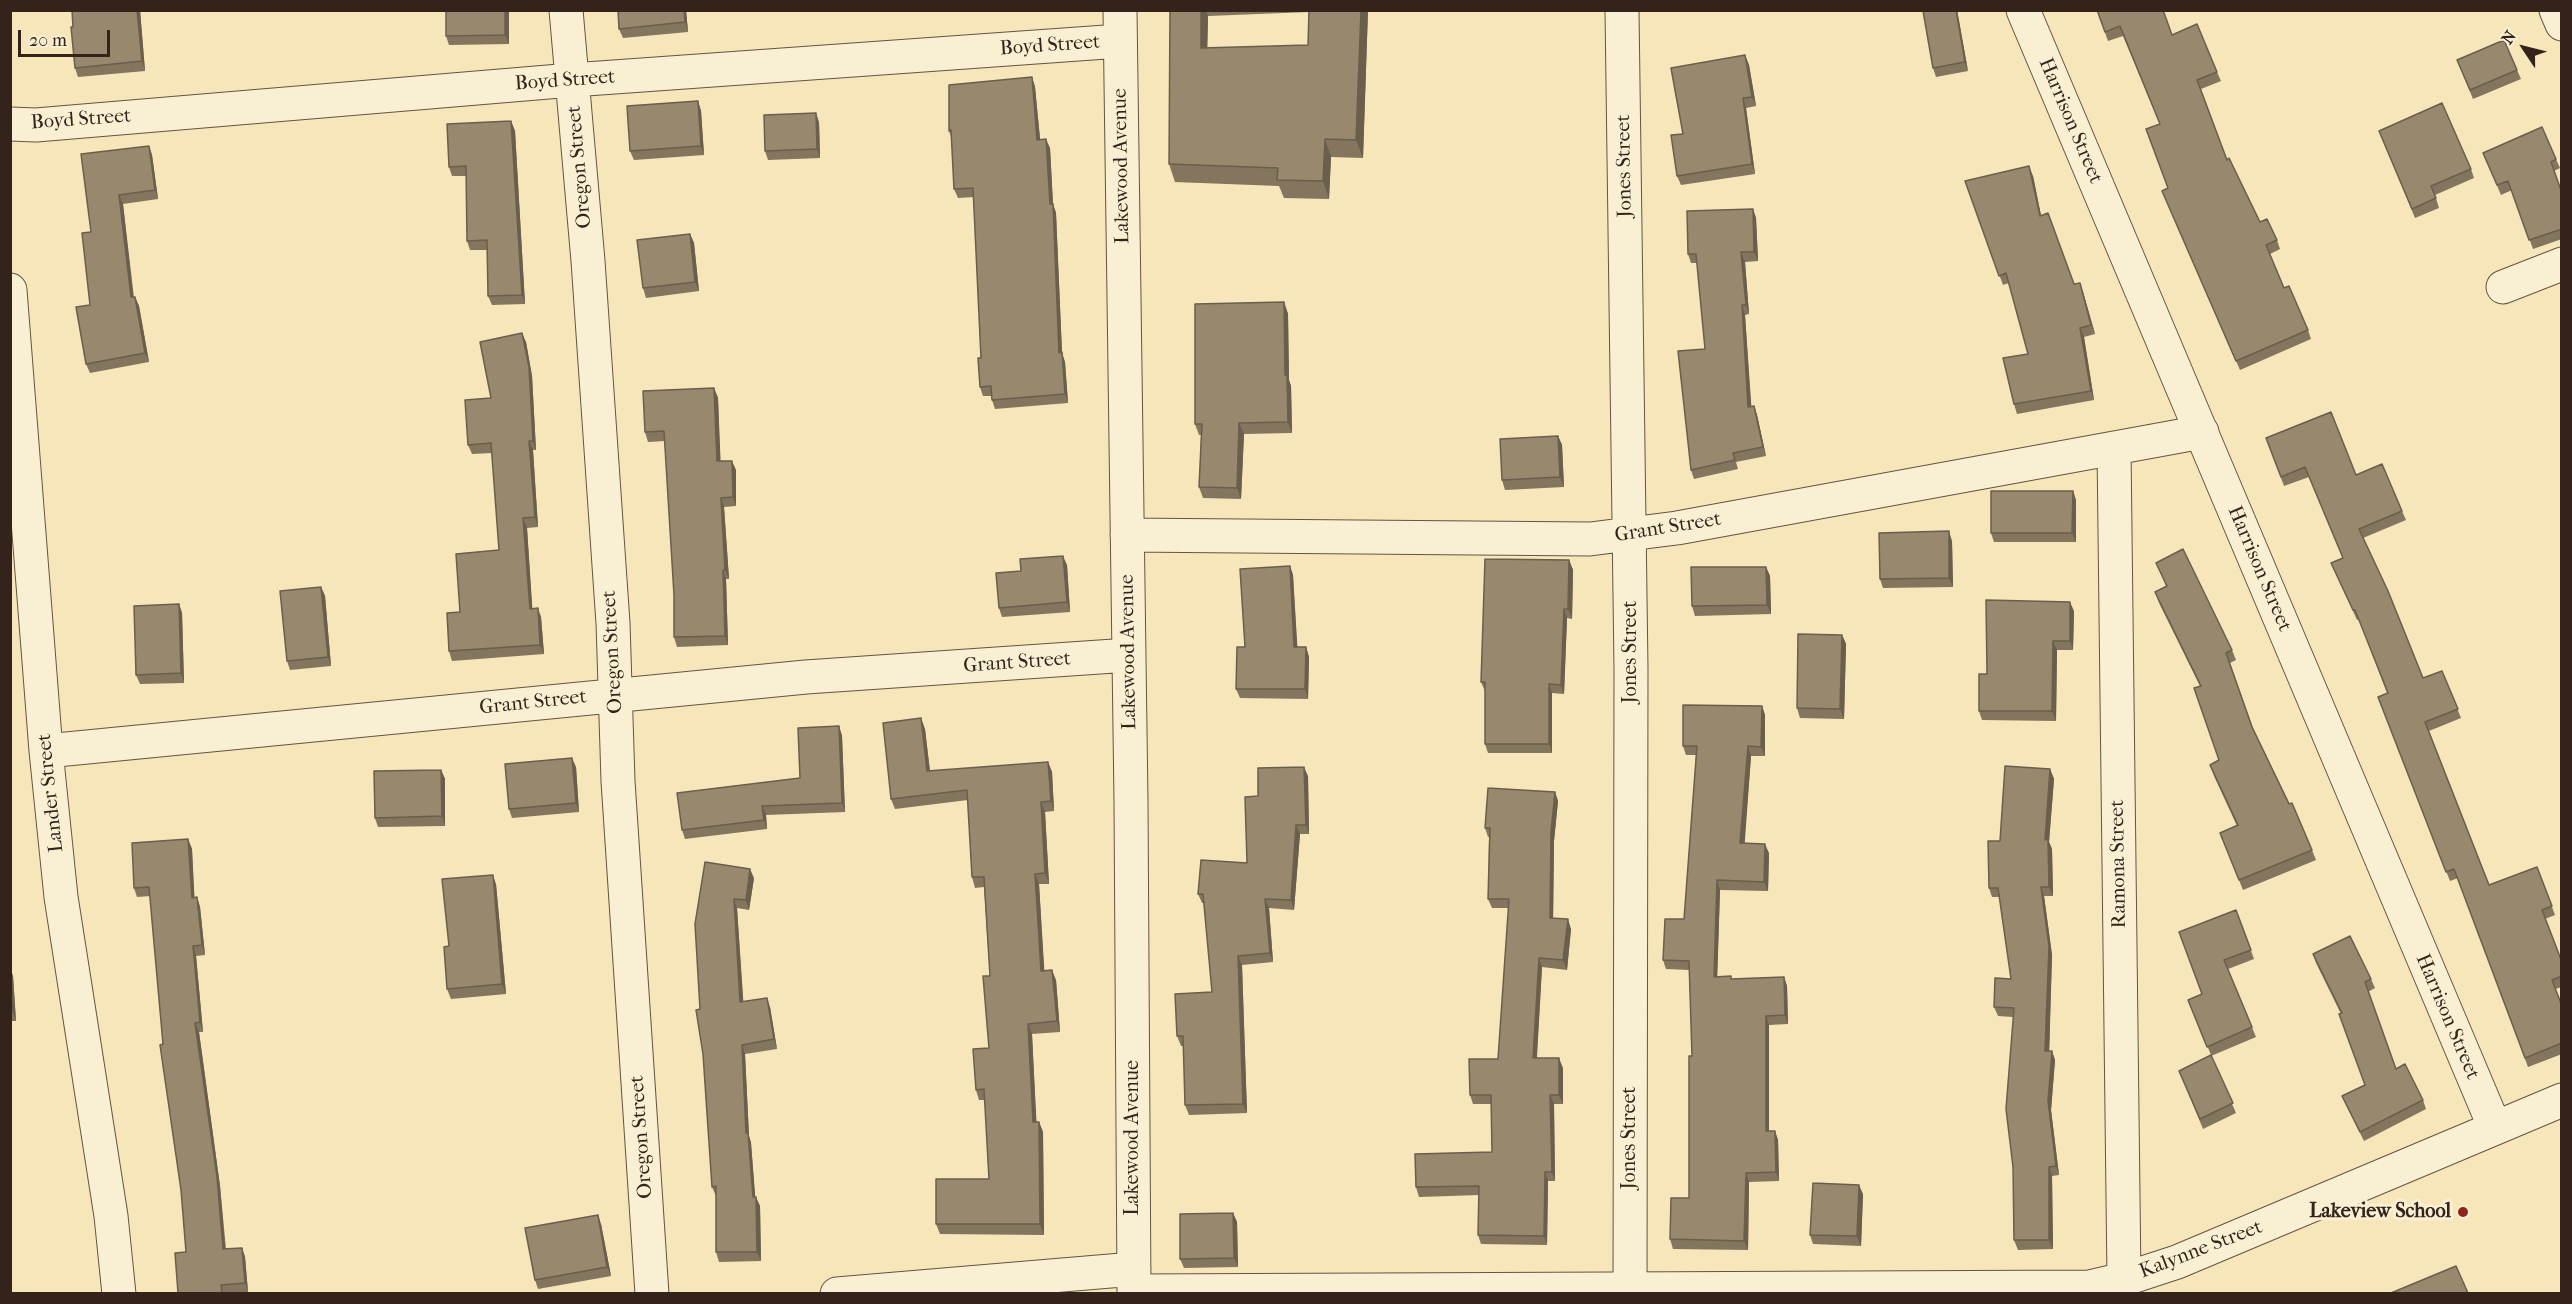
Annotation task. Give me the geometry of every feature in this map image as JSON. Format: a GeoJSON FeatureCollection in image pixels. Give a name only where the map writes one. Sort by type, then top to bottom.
{"type":"FeatureCollection","features":[{"type":"Feature","properties":{"kind":"street","name":"Oregon Street"},"geometry":{"type":"LineString","coordinates":[[566,10],[589,273],[615,695],[618,781],[652,1293]]}},
{"type":"Feature","properties":{"kind":"street","name":"Jones Street"},"geometry":{"type":"LineString","coordinates":[[1622,10],[1630,535],[1630,1292]]}},
{"type":"Feature","properties":{"kind":"street","name":"Harrison Street"},"geometry":{"type":"LineString","coordinates":[[2024,10],[2494,1128]]}},
{"type":"Feature","properties":{"kind":"street"},"geometry":{"type":"LineString","coordinates":[[2556,10],[2562,24]]}},
{"type":"Feature","properties":{"kind":"street","name":"Boyd Street"},"geometry":{"type":"LineString","coordinates":[[10,124],[48,124],[572,80],[1120,26]]}},
{"type":"Feature","properties":{"kind":"street","name":"Lakewood Avenue"},"geometry":{"type":"LineString","coordinates":[[1120,26],[1129,655],[1134,1284]]}},
{"type":"Feature","properties":{"kind":"street"},"geometry":{"type":"LineString","coordinates":[[2503,287],[2562,264]]}},
{"type":"Feature","properties":{"kind":"street","name":"Lander Street"},"geometry":{"type":"LineString","coordinates":[[10,290],[46,752],[61,897],[111,1216],[118,1293]]}},
{"type":"Feature","properties":{"kind":"street","name":"Grant Street"},"geometry":{"type":"LineString","coordinates":[[1127,535],[1590,539],[1630,535],[2202,432]]}},
{"type":"Feature","properties":{"kind":"street","name":"Ramona Street"},"geometry":{"type":"LineString","coordinates":[[2114,448],[2124,1279]]}},
{"type":"Feature","properties":{"kind":"street","name":"Grant Street"},"geometry":{"type":"LineString","coordinates":[[46,752],[806,677],[1129,655]]}},
{"type":"Feature","properties":{"kind":"street","name":"Kalynne Street"},"geometry":{"type":"LineString","coordinates":[[837,1293],[1134,1284],[1630,1292],[2090,1287],[2177,1262],[2562,1100]]}},
{"type":"Feature","properties":{"kind":"building"},"geometry":{"type":"Polygon","coordinates":[[[72,10],[137,10],[142,61],[75,68],[71,27],[73,27],[72,10]]]}},
{"type":"Feature","properties":{"kind":"building"},"geometry":{"type":"Polygon","coordinates":[[[446,10],[505,10],[505,35],[446,36],[446,10]]]}},
{"type":"Feature","properties":{"kind":"building"},"geometry":{"type":"Polygon","coordinates":[[[618,10],[684,10],[685,22],[619,29],[618,10]]]}},
{"type":"Feature","properties":{"kind":"building"},"geometry":{"type":"Polygon","coordinates":[[[1170,10],[1201,10],[1201,48],[1308,45],[1309,10],[1361,10],[1356,140],[1325,139],[1323,181],[1277,180],[1278,168],[1169,164],[1170,10]]]}},
{"type":"Feature","properties":{"kind":"building"},"geometry":{"type":"Polygon","coordinates":[[[1956,10],[1965,62],[1933,68],[1923,11],[1956,10]]]}},
{"type":"Feature","properties":{"kind":"building"},"geometry":{"type":"Polygon","coordinates":[[[2097,10],[2163,10],[2172,35],[2197,24],[2217,72],[2197,80],[2227,160],[2229,158],[2260,222],[2267,219],[2277,240],[2266,245],[2284,288],[2289,286],[2308,330],[2236,361],[2162,191],[2168,188],[2146,129],[2160,124],[2120,26],[2105,32],[2097,10]]]}},
{"type":"Feature","properties":{"kind":"building"},"geometry":{"type":"Polygon","coordinates":[[[2504,40],[2517,70],[2470,90],[2457,60],[2504,40]]]}},
{"type":"Feature","properties":{"kind":"building"},"geometry":{"type":"Polygon","coordinates":[[[1745,55],[1752,97],[1743,98],[1752,164],[1677,176],[1671,135],[1683,134],[1671,68],[1745,55]]]}},
{"type":"Feature","properties":{"kind":"building"},"geometry":{"type":"Polygon","coordinates":[[[1032,77],[1037,140],[1046,139],[1050,204],[1053,204],[1059,353],[1062,352],[1065,394],[992,400],[991,386],[980,387],[978,358],[981,358],[973,188],[954,189],[951,130],[949,131],[949,85],[1032,77]]]}},
{"type":"Feature","properties":{"kind":"building"},"geometry":{"type":"Polygon","coordinates":[[[698,101],[701,146],[630,151],[627,106],[698,101]]]}},
{"type":"Feature","properties":{"kind":"building"},"geometry":{"type":"Polygon","coordinates":[[[2442,103],[2471,169],[2431,186],[2436,198],[2412,209],[2379,131],[2442,103]]]}},
{"type":"Feature","properties":{"kind":"building"},"geometry":{"type":"Polygon","coordinates":[[[816,113],[817,149],[765,151],[764,115],[816,113]]]}},
{"type":"Feature","properties":{"kind":"building"},"geometry":{"type":"Polygon","coordinates":[[[511,121],[522,295],[488,296],[487,240],[467,241],[466,166],[449,167],[447,124],[511,121]]]}},
{"type":"Feature","properties":{"kind":"building"},"geometry":{"type":"Polygon","coordinates":[[[2542,127],[2556,159],[2551,162],[2562,193],[2562,229],[2529,240],[2508,181],[2497,185],[2483,153],[2542,127]]]}},
{"type":"Feature","properties":{"kind":"building"},"geometry":{"type":"Polygon","coordinates":[[[149,146],[155,190],[119,195],[131,297],[135,297],[145,353],[86,364],[76,307],[90,305],[82,233],[91,232],[81,154],[149,146]]]}},
{"type":"Feature","properties":{"kind":"building"},"geometry":{"type":"Polygon","coordinates":[[[2029,166],[2040,216],[2048,213],[2074,284],[2080,283],[2091,325],[2080,328],[2091,391],[2014,404],[2003,358],[2028,354],[2006,273],[1999,276],[1965,181],[2029,166]]]}},
{"type":"Feature","properties":{"kind":"building"},"geometry":{"type":"Polygon","coordinates":[[[1753,209],[1754,252],[1741,252],[1746,305],[1742,305],[1748,407],[1754,406],[1763,447],[1733,453],[1735,460],[1691,470],[1678,351],[1705,349],[1696,254],[1688,254],[1687,211],[1753,209]]]}},
{"type":"Feature","properties":{"kind":"building"},"geometry":{"type":"Polygon","coordinates":[[[690,234],[695,282],[643,288],[637,240],[690,234]]]}},
{"type":"Feature","properties":{"kind":"building"},"geometry":{"type":"Polygon","coordinates":[[[1284,302],[1288,422],[1239,423],[1237,488],[1199,487],[1202,424],[1195,424],[1195,304],[1284,302]]]}},
{"type":"Feature","properties":{"kind":"building"},"geometry":{"type":"Polygon","coordinates":[[[522,333],[529,367],[533,441],[529,441],[535,517],[523,518],[530,609],[538,608],[540,645],[449,651],[447,613],[460,612],[456,554],[499,550],[491,443],[468,445],[465,400],[491,398],[480,342],[522,333]]]}},
{"type":"Feature","properties":{"kind":"building"},"geometry":{"type":"Polygon","coordinates":[[[714,388],[717,461],[732,461],[733,497],[721,498],[725,570],[723,570],[725,636],[674,637],[674,595],[664,431],[645,432],[643,391],[714,388]]]}},
{"type":"Feature","properties":{"kind":"building"},"geometry":{"type":"Polygon","coordinates":[[[2331,412],[2356,475],[2382,464],[2402,511],[2359,529],[2388,591],[2423,678],[2442,671],[2458,709],[2425,722],[2489,885],[2537,867],[2552,906],[2542,910],[2562,962],[2562,976],[2552,980],[2562,1006],[2562,1043],[2525,1058],[2454,869],[2446,872],[2378,697],[2388,693],[2355,610],[2331,563],[2343,558],[2305,467],[2281,477],[2266,438],[2331,412]]]}},
{"type":"Feature","properties":{"kind":"building"},"geometry":{"type":"Polygon","coordinates":[[[1558,436],[1560,477],[1502,480],[1500,439],[1558,436]]]}},
{"type":"Feature","properties":{"kind":"building"},"geometry":{"type":"Polygon","coordinates":[[[1991,491],[2073,491],[2072,533],[1991,533],[1991,491]]]}},
{"type":"Feature","properties":{"kind":"building"},"geometry":{"type":"Polygon","coordinates":[[[1949,531],[1949,578],[1880,579],[1879,533],[1949,531]]]}},
{"type":"Feature","properties":{"kind":"building"},"geometry":{"type":"Polygon","coordinates":[[[2183,549],[2232,650],[2226,653],[2252,727],[2289,804],[2292,803],[2312,850],[2239,880],[2220,833],[2238,825],[2210,765],[2219,760],[2194,688],[2201,686],[2155,592],[2167,586],[2156,563],[2183,549]]]}},
{"type":"Feature","properties":{"kind":"building"},"geometry":{"type":"Polygon","coordinates":[[[1063,556],[1067,602],[999,608],[996,573],[1021,571],[1020,559],[1063,556]]]}},
{"type":"Feature","properties":{"kind":"building"},"geometry":{"type":"Polygon","coordinates":[[[1485,559],[1569,560],[1568,609],[1564,609],[1561,685],[1549,684],[1549,744],[1485,744],[1485,682],[1481,682],[1485,559]]]}},
{"type":"Feature","properties":{"kind":"building"},"geometry":{"type":"Polygon","coordinates":[[[1290,566],[1294,647],[1306,647],[1305,689],[1236,689],[1237,647],[1245,647],[1240,569],[1290,566]]]}},
{"type":"Feature","properties":{"kind":"building"},"geometry":{"type":"Polygon","coordinates":[[[1691,567],[1766,567],[1767,605],[1692,606],[1691,567]]]}},
{"type":"Feature","properties":{"kind":"building"},"geometry":{"type":"Polygon","coordinates":[[[321,587],[328,657],[287,661],[280,591],[321,587]]]}},
{"type":"Feature","properties":{"kind":"building"},"geometry":{"type":"Polygon","coordinates":[[[1986,600],[2070,602],[2070,641],[2053,641],[2052,711],[1979,711],[1979,674],[1987,674],[1986,600]]]}},
{"type":"Feature","properties":{"kind":"building"},"geometry":{"type":"Polygon","coordinates":[[[179,604],[181,673],[136,675],[134,606],[179,604]]]}},
{"type":"Feature","properties":{"kind":"building"},"geometry":{"type":"Polygon","coordinates":[[[1798,634],[1842,635],[1840,709],[1797,708],[1798,634]]]}},
{"type":"Feature","properties":{"kind":"building"},"geometry":{"type":"Polygon","coordinates":[[[1683,705],[1762,706],[1761,747],[1748,746],[1740,843],[1765,844],[1764,882],[1717,880],[1714,977],[1731,976],[1731,979],[1784,977],[1785,1015],[1766,1016],[1766,1131],[1775,1131],[1776,1172],[1746,1173],[1744,1241],[1670,1239],[1671,1198],[1689,1198],[1689,1056],[1692,1056],[1689,961],[1663,960],[1665,919],[1684,919],[1697,746],[1683,746],[1683,705]]]}},
{"type":"Feature","properties":{"kind":"building"},"geometry":{"type":"Polygon","coordinates":[[[921,718],[927,771],[1048,762],[1051,801],[1041,802],[1045,873],[1035,874],[1041,971],[1052,970],[1057,1021],[1028,1024],[1033,1122],[1039,1122],[1040,1224],[936,1224],[936,1179],[989,1179],[984,1089],[976,1090],[973,1049],[989,1048],[983,976],[990,976],[984,877],[972,877],[967,790],[891,799],[883,723],[921,718]]]}},
{"type":"Feature","properties":{"kind":"building"},"geometry":{"type":"Polygon","coordinates":[[[839,726],[842,803],[762,806],[764,820],[682,830],[677,793],[800,778],[798,728],[839,726]]]}},
{"type":"Feature","properties":{"kind":"building"},"geometry":{"type":"Polygon","coordinates":[[[572,758],[576,803],[509,809],[505,764],[572,758]]]}},
{"type":"Feature","properties":{"kind":"building"},"geometry":{"type":"Polygon","coordinates":[[[2005,766],[2050,769],[2045,840],[2048,839],[2049,887],[2041,887],[2049,946],[2045,1051],[2052,1051],[2048,1101],[2056,1166],[2049,1167],[2049,1240],[2014,1240],[2013,1167],[2006,1109],[2014,1008],[1994,1007],[1995,978],[2011,979],[1998,888],[1989,888],[1988,841],[2000,841],[2005,766]]]}},
{"type":"Feature","properties":{"kind":"building"},"geometry":{"type":"Polygon","coordinates":[[[1304,767],[1306,825],[1296,825],[1291,900],[1265,899],[1270,953],[1238,956],[1243,1104],[1185,1105],[1183,1036],[1177,1036],[1175,994],[1212,992],[1203,894],[1198,894],[1201,860],[1247,863],[1245,797],[1258,796],[1258,768],[1304,767]]]}},
{"type":"Feature","properties":{"kind":"building"},"geometry":{"type":"Polygon","coordinates":[[[441,770],[442,816],[375,818],[374,771],[441,770]]]}},
{"type":"Feature","properties":{"kind":"building"},"geometry":{"type":"Polygon","coordinates":[[[1488,788],[1555,792],[1551,832],[1550,918],[1568,919],[1563,960],[1539,958],[1533,1058],[1559,1058],[1559,1095],[1550,1095],[1552,1172],[1545,1172],[1544,1236],[1478,1235],[1479,1186],[1416,1187],[1415,1154],[1492,1152],[1491,1095],[1470,1095],[1469,1059],[1498,1059],[1509,899],[1488,899],[1490,828],[1485,828],[1488,788]]]}},
{"type":"Feature","properties":{"kind":"building"},"geometry":{"type":"Polygon","coordinates":[[[188,839],[192,898],[197,897],[202,945],[193,946],[200,1022],[195,1023],[217,1177],[223,1249],[242,1248],[245,1283],[221,1285],[222,1293],[178,1293],[175,1253],[186,1252],[181,1190],[160,1045],[163,1044],[149,887],[134,888],[132,843],[188,839]]]}},
{"type":"Feature","properties":{"kind":"building"},"geometry":{"type":"Polygon","coordinates":[[[705,862],[750,869],[746,900],[734,899],[740,1002],[767,998],[774,1039],[742,1045],[746,1133],[748,1133],[753,1197],[756,1197],[757,1252],[716,1252],[716,1186],[712,1187],[703,1054],[696,1010],[700,1009],[695,924],[705,862]]]}},
{"type":"Feature","properties":{"kind":"building"},"geometry":{"type":"Polygon","coordinates":[[[493,875],[502,984],[447,989],[444,947],[449,946],[442,879],[493,875]]]}},
{"type":"Feature","properties":{"kind":"building"},"geometry":{"type":"Polygon","coordinates":[[[2236,910],[2251,950],[2224,960],[2252,1027],[2207,1047],[2188,1000],[2202,994],[2179,932],[2236,910]]]}},
{"type":"Feature","properties":{"kind":"building"},"geometry":{"type":"Polygon","coordinates":[[[2350,936],[2371,979],[2365,982],[2396,1069],[2405,1064],[2423,1100],[2360,1132],[2342,1096],[2365,1085],[2339,1014],[2342,1013],[2313,954],[2350,936]]]}},
{"type":"Feature","properties":{"kind":"building"},"geometry":{"type":"Polygon","coordinates":[[[10,973],[13,1012],[10,1012],[10,973]]]}},
{"type":"Feature","properties":{"kind":"building"},"geometry":{"type":"Polygon","coordinates":[[[2211,1055],[2233,1103],[2200,1119],[2179,1071],[2211,1055]]]}},
{"type":"Feature","properties":{"kind":"building"},"geometry":{"type":"Polygon","coordinates":[[[1813,1183],[1859,1185],[1857,1236],[1810,1235],[1813,1183]]]}},
{"type":"Feature","properties":{"kind":"building"},"geometry":{"type":"Polygon","coordinates":[[[1233,1213],[1234,1258],[1180,1259],[1180,1214],[1233,1213]]]}},
{"type":"Feature","properties":{"kind":"building"},"geometry":{"type":"Polygon","coordinates":[[[598,1215],[607,1267],[535,1280],[525,1228],[598,1215]]]}},
{"type":"Feature","properties":{"kind":"building"},"geometry":{"type":"Polygon","coordinates":[[[2456,1266],[2468,1293],[2391,1293],[2456,1266]]]}},
{"type":"Feature","properties":{"kind":"place","name":"Lakeview School"},"geometry":{"type":"Point","coordinates":[2463,1212]}}]}
